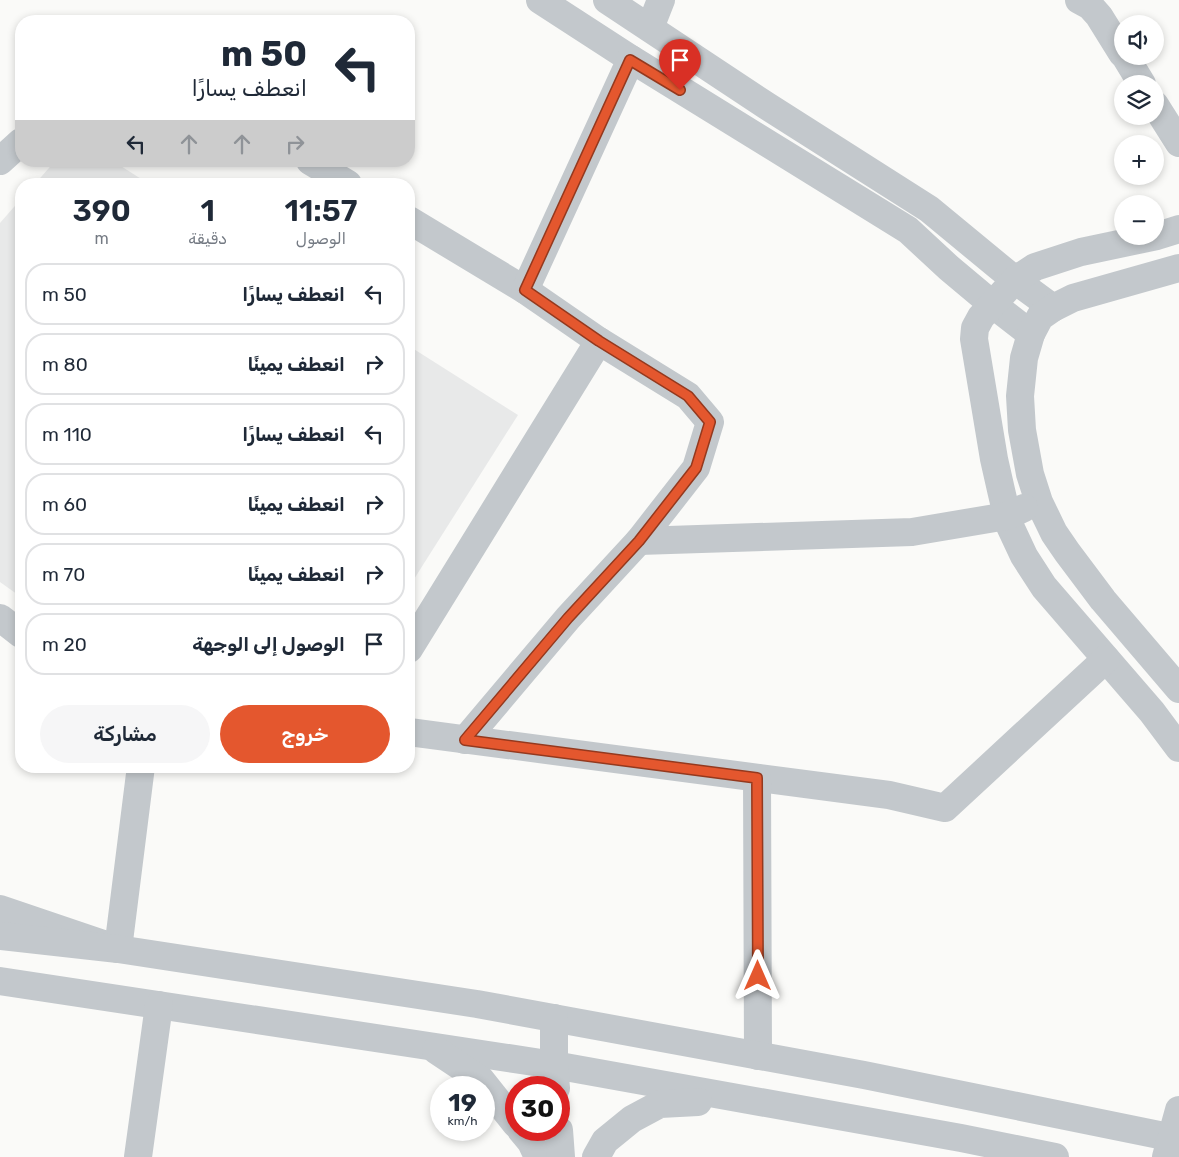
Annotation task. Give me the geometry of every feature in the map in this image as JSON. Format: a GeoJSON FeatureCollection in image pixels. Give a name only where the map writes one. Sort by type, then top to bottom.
{"type":"FeatureCollection","features":[{"type":"Feature","properties":{"kind":"street"},"geometry":{"type":"LineString","coordinates":[[540,0],[630,60],[895,221],[908,230],[992,304],[1031,334]]}},
{"type":"Feature","properties":{"kind":"street"},"geometry":{"type":"LineString","coordinates":[[607,0],[766,106],[929,209],[1015,280],[1053,308]]}},
{"type":"Feature","properties":{"kind":"street"},"geometry":{"type":"LineString","coordinates":[[650,28],[661,0]]}},
{"type":"Feature","properties":{"kind":"street"},"geometry":{"type":"LineString","coordinates":[[1079,0],[1090,6],[1099,16],[1114,40]]}},
{"type":"Feature","properties":{"kind":"street"},"geometry":{"type":"LineString","coordinates":[[525,290],[630,60]]}},
{"type":"Feature","properties":{"kind":"street"},"geometry":{"type":"LineString","coordinates":[[1164,119],[1179,143]]}},
{"type":"Feature","properties":{"kind":"street"},"geometry":{"type":"LineString","coordinates":[[0,161],[15,147]]}},
{"type":"Feature","properties":{"kind":"street"},"geometry":{"type":"LineString","coordinates":[[320,167],[338,178]]}},
{"type":"Feature","properties":{"kind":"street"},"geometry":{"type":"LineString","coordinates":[[895,221],[911,197]]}},
{"type":"Feature","properties":{"kind":"street"},"geometry":{"type":"LineString","coordinates":[[415,224],[525,290],[599,341],[688,396],[710,422],[696,468],[639,541],[568,618],[465,740]]}},
{"type":"Feature","properties":{"kind":"street"},"geometry":{"type":"LineString","coordinates":[[1179,230],[1081,252],[1036,267],[1015,280],[992,304],[975,328],[974,339],[994,459],[1007,516],[1024,556],[1044,587],[1152,712],[1179,748]]}},
{"type":"Feature","properties":{"kind":"street"},"geometry":{"type":"LineString","coordinates":[[1179,268],[1073,298],[1040,317],[1031,334],[1024,358],[1020,396],[1022,430],[1030,474],[1038,502],[1054,532],[1103,600],[1179,689]]}},
{"type":"Feature","properties":{"kind":"street"},"geometry":{"type":"LineString","coordinates":[[415,639],[599,341]]}},
{"type":"Feature","properties":{"kind":"street"},"geometry":{"type":"LineString","coordinates":[[639,541],[912,532],[1007,516],[1038,502]]}},
{"type":"Feature","properties":{"kind":"street"},"geometry":{"type":"LineString","coordinates":[[0,618],[15,629]]}},
{"type":"Feature","properties":{"kind":"street"},"geometry":{"type":"LineString","coordinates":[[415,733],[889,795],[946,808],[1106,659]]}},
{"type":"Feature","properties":{"kind":"street"},"geometry":{"type":"LineString","coordinates":[[118,950],[140,773]]}},
{"type":"Feature","properties":{"kind":"street"},"geometry":{"type":"LineString","coordinates":[[757,778],[758,1056]]}},
{"type":"Feature","properties":{"kind":"street"},"geometry":{"type":"LineString","coordinates":[[0,909],[118,950]]}},
{"type":"Feature","properties":{"kind":"street"},"geometry":{"type":"LineString","coordinates":[[0,936],[118,950],[477,1004],[873,1077],[1172,1144],[1179,1110]]}},
{"type":"Feature","properties":{"kind":"street"},"geometry":{"type":"LineString","coordinates":[[0,981],[431,1047],[555,1076],[554,1018]]}},
{"type":"Feature","properties":{"kind":"street"},"geometry":{"type":"LineString","coordinates":[[138,1157],[160,1005]]}},
{"type":"Feature","properties":{"kind":"street"},"geometry":{"type":"LineString","coordinates":[[431,1047],[481,1080],[505,1110]]}},
{"type":"Feature","properties":{"kind":"street"},"geometry":{"type":"LineString","coordinates":[[570,1078],[744,1099],[1055,1157]]}},
{"type":"Feature","properties":{"kind":"street"},"geometry":{"type":"LineString","coordinates":[[596,1157],[605,1141],[632,1119],[660,1104],[744,1099]]}},
{"type":"Feature","properties":{"kind":"street"},"geometry":{"type":"LineString","coordinates":[[530,1141],[538,1157]]}},
{"type":"Feature","properties":{"kind":"street"},"geometry":{"type":"LineString","coordinates":[[560,1141],[561,1157]]}},
{"type":"Feature","properties":{"kind":"shaded area"},"geometry":{"type":"Polygon","coordinates":[[[50,167],[122,167],[140,178],[40,178],[50,167]]]}},
{"type":"Feature","properties":{"kind":"shaded area"},"geometry":{"type":"Polygon","coordinates":[[[15,206],[15,593],[0,582],[0,223],[15,206]]]}},
{"type":"Feature","properties":{"kind":"shaded area"},"geometry":{"type":"Polygon","coordinates":[[[415,350],[518,415],[415,578],[415,350]]]}},
{"type":"Feature","properties":{"kind":"route"},"geometry":{"type":"LineString","coordinates":[[680,90],[630,60],[525,290],[599,341],[688,396],[710,422],[696,468],[639,541],[568,618],[465,740],[757,778],[758,976]]}}]}
